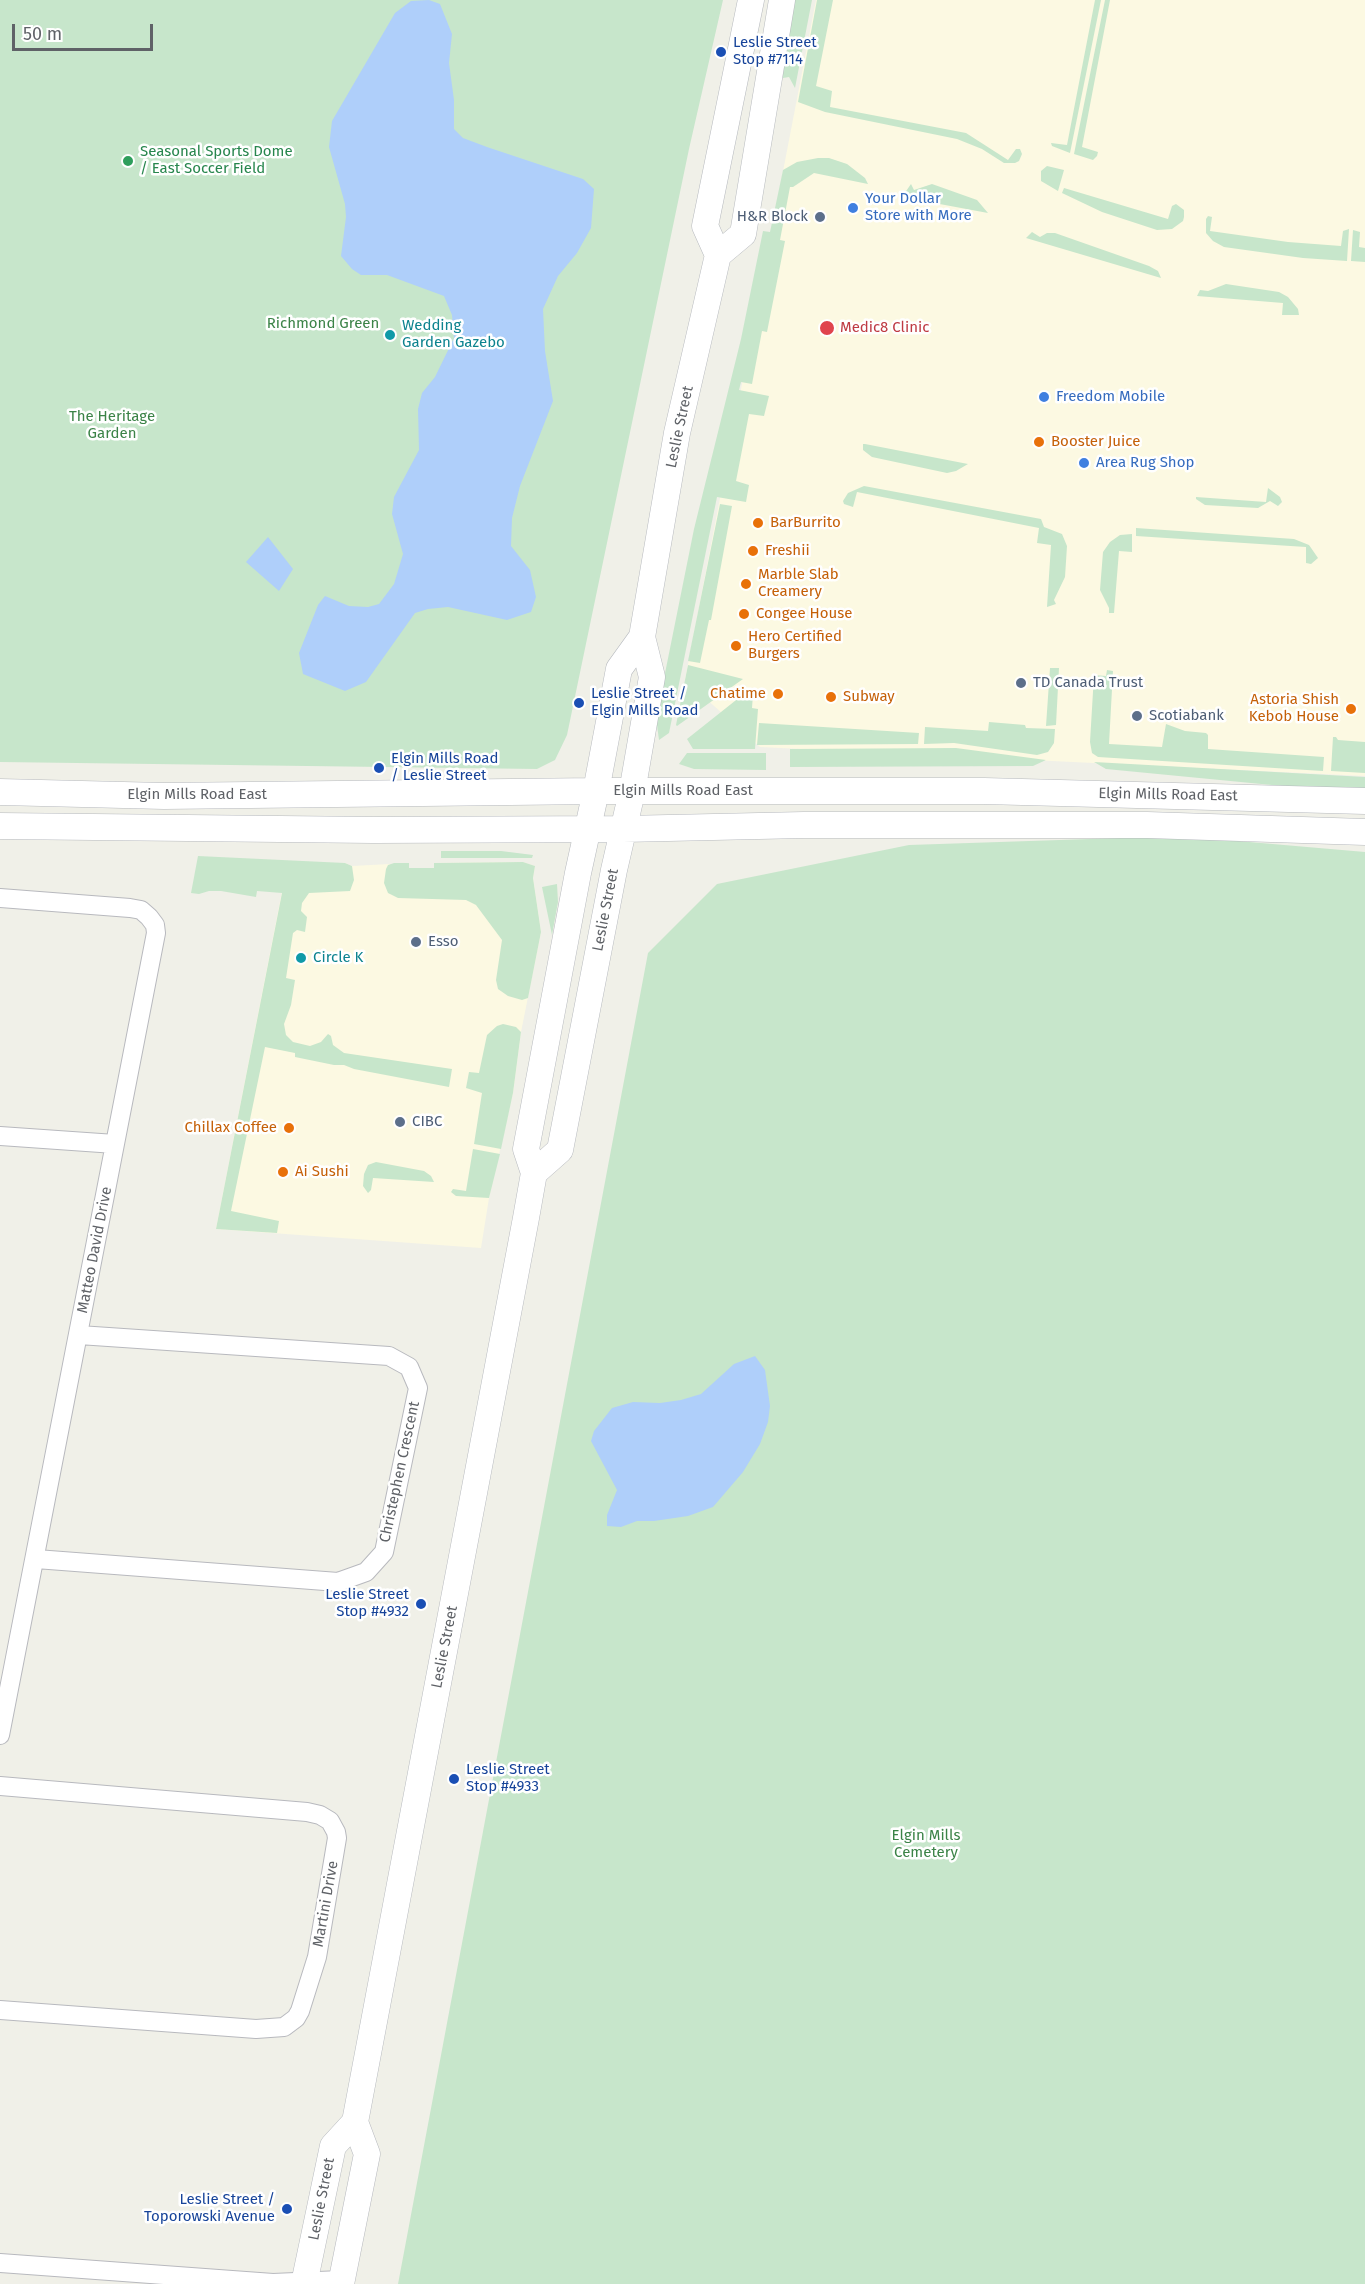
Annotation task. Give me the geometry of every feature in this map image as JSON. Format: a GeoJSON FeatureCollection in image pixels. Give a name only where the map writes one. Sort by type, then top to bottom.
{"type":"FeatureCollection","features":[{"type":"Feature","properties":{"kind":"main road"},"geometry":{"type":"LineString","coordinates":[[751,0],[705,226],[718,255],[743,234],[782,0]]}},
{"type":"Feature","properties":{"kind":"main road","name":"Leslie Street"},"geometry":{"type":"LineString","coordinates":[[534,1173],[560,1150],[614,870],[632,792],[652,677],[642,637],[677,433],[718,255]]}},
{"type":"Feature","properties":{"kind":"main road","name":"Leslie Street"},"geometry":{"type":"LineString","coordinates":[[304,2283],[333,2146],[355,2122],[534,1173],[526,1149],[587,828],[619,669],[642,637]]}},
{"type":"Feature","properties":{"kind":"main road","name":"Elgin Mills Road East"},"geometry":{"type":"LineString","coordinates":[[0,792],[164,796],[596,791],[984,791],[1325,798],[1365,801]]}},
{"type":"Feature","properties":{"kind":"main road","name":"Elgin Mills Road East"},"geometry":{"type":"LineString","coordinates":[[0,826],[237,829],[623,829],[804,825],[1147,825],[1365,832]]}},
{"type":"Feature","properties":{"kind":"main road"},"geometry":{"type":"LineString","coordinates":[[341,2282],[367,2154],[355,2122]]}},
{"type":"Feature","properties":{"kind":"street","name":"Matteo David Drive"},"geometry":{"type":"LineString","coordinates":[[0,898],[130,908],[141,910],[150,917],[155,925],[155,942],[0,1735]]}},
{"type":"Feature","properties":{"kind":"street"},"geometry":{"type":"LineString","coordinates":[[0,1136],[115,1144]]}},
{"type":"Feature","properties":{"kind":"street","name":"Christephen Crescent"},"geometry":{"type":"LineString","coordinates":[[36,1559],[338,1582],[366,1572],[384,1552],[418,1388],[409,1367],[388,1356],[79,1335]]}},
{"type":"Feature","properties":{"kind":"street","name":"Martini Drive"},"geometry":{"type":"LineString","coordinates":[[0,1786],[308,1812],[330,1821],[337,1838],[317,1957],[300,2011],[296,2018],[284,2027],[256,2029],[0,2010]]}},
{"type":"Feature","properties":{"kind":"street"},"geometry":{"type":"LineString","coordinates":[[0,2263],[273,2283],[341,2282]]}},
{"type":"Feature","properties":{"kind":"shaded area"},"geometry":{"type":"Polygon","coordinates":[[[816,0],[1365,0],[1365,776],[760,747],[685,680],[816,0]]]}},
{"type":"Feature","properties":{"kind":"shaded area"},"geometry":{"type":"Polygon","coordinates":[[[523,862],[535,866],[533,878],[541,932],[521,1032],[513,1093],[489,1198],[481,1248],[216,1229],[285,876],[345,863],[352,866],[409,863],[409,868],[434,868],[434,863],[523,862]]]}},
{"type":"Feature","properties":{"kind":"green space","name":"Richmond Green"},"geometry":{"type":"Polygon","coordinates":[[[0,0],[723,0],[689,149],[567,735],[555,760],[537,769],[0,762],[0,0]]]}},
{"type":"Feature","properties":{"kind":"green space"},"geometry":{"type":"Polygon","coordinates":[[[794,0],[812,0],[795,88],[789,77],[783,78],[781,70],[794,0]]]}},
{"type":"Feature","properties":{"kind":"green space"},"geometry":{"type":"Polygon","coordinates":[[[817,0],[833,0],[816,86],[832,91],[830,107],[966,133],[1008,160],[1016,149],[1020,149],[1022,154],[1019,161],[1004,163],[982,149],[957,139],[825,112],[798,102],[817,0]]]}},
{"type":"Feature","properties":{"kind":"green space"},"geometry":{"type":"Polygon","coordinates":[[[1095,0],[1101,0],[1070,153],[1052,146],[1051,143],[1067,145],[1095,0]]]}},
{"type":"Feature","properties":{"kind":"green space"},"geometry":{"type":"Polygon","coordinates":[[[1105,0],[1110,0],[1082,147],[1098,152],[1093,160],[1074,154],[1105,0]]]}},
{"type":"Feature","properties":{"kind":"green space"},"geometry":{"type":"Polygon","coordinates":[[[829,158],[847,164],[865,178],[868,184],[814,173],[790,187],[780,240],[785,241],[767,332],[762,331],[752,384],[741,382],[739,390],[769,396],[764,416],[749,414],[736,481],[749,485],[746,502],[717,497],[669,733],[659,740],[656,718],[694,529],[741,339],[763,231],[770,232],[783,170],[797,162],[829,158]]]}},
{"type":"Feature","properties":{"kind":"green space"},"geometry":{"type":"Polygon","coordinates":[[[1047,166],[1064,170],[1058,191],[1041,181],[1041,171],[1047,166]]]}},
{"type":"Feature","properties":{"kind":"green space"},"geometry":{"type":"Polygon","coordinates":[[[911,184],[914,190],[932,184],[977,200],[988,213],[902,197],[911,184]]]}},
{"type":"Feature","properties":{"kind":"green space"},"geometry":{"type":"Polygon","coordinates":[[[1064,188],[1168,219],[1172,206],[1176,204],[1184,210],[1183,221],[1172,229],[1157,230],[1102,212],[1062,193],[1064,188]]]}},
{"type":"Feature","properties":{"kind":"green space"},"geometry":{"type":"Polygon","coordinates":[[[1208,216],[1212,217],[1210,231],[1288,242],[1341,246],[1343,231],[1349,229],[1347,261],[1303,258],[1224,247],[1213,241],[1206,233],[1208,216]]]}},
{"type":"Feature","properties":{"kind":"green space"},"geometry":{"type":"Polygon","coordinates":[[[1353,230],[1360,232],[1359,247],[1365,248],[1365,262],[1351,261],[1353,230]]]}},
{"type":"Feature","properties":{"kind":"green space"},"geometry":{"type":"Polygon","coordinates":[[[1032,232],[1040,237],[1047,233],[1055,233],[1149,266],[1158,271],[1161,278],[1026,238],[1032,232]]]}},
{"type":"Feature","properties":{"kind":"green space"},"geometry":{"type":"Polygon","coordinates":[[[1226,284],[1279,292],[1288,297],[1298,309],[1299,315],[1282,315],[1283,303],[1197,296],[1200,290],[1208,291],[1226,284]]]}},
{"type":"Feature","properties":{"kind":"green space"},"geometry":{"type":"Polygon","coordinates":[[[863,444],[968,464],[947,473],[872,457],[863,450],[863,444]]]}},
{"type":"Feature","properties":{"kind":"green space"},"geometry":{"type":"Polygon","coordinates":[[[864,486],[1041,519],[1044,527],[1062,534],[1067,546],[1065,577],[1054,600],[1056,604],[1047,607],[1051,545],[1037,543],[1039,528],[857,492],[853,507],[844,504],[843,501],[848,493],[864,486]]]}},
{"type":"Feature","properties":{"kind":"green space"},"geometry":{"type":"Polygon","coordinates":[[[1268,488],[1280,497],[1282,502],[1278,506],[1270,501],[1258,508],[1205,505],[1196,499],[1196,497],[1266,502],[1268,488]]]}},
{"type":"Feature","properties":{"kind":"green space"},"geometry":{"type":"Polygon","coordinates":[[[720,504],[732,506],[711,620],[709,620],[700,663],[688,661],[720,504]]]}},
{"type":"Feature","properties":{"kind":"green space"},"geometry":{"type":"Polygon","coordinates":[[[1136,528],[1294,539],[1309,545],[1318,558],[1311,564],[1306,563],[1306,547],[1136,536],[1136,528]]]}},
{"type":"Feature","properties":{"kind":"green space"},"geometry":{"type":"Polygon","coordinates":[[[1132,534],[1132,552],[1119,551],[1114,613],[1109,613],[1109,608],[1100,590],[1103,552],[1110,542],[1120,535],[1132,534]]]}},
{"type":"Feature","properties":{"kind":"green space"},"geometry":{"type":"Polygon","coordinates":[[[688,665],[743,679],[677,726],[676,725],[688,665]]]}},
{"type":"Feature","properties":{"kind":"green space"},"geometry":{"type":"Polygon","coordinates":[[[1050,668],[1059,668],[1056,725],[1046,726],[1050,668]]]}},
{"type":"Feature","properties":{"kind":"green space"},"geometry":{"type":"Polygon","coordinates":[[[1107,670],[1113,671],[1109,744],[1162,747],[1166,724],[1185,731],[1206,733],[1208,749],[1324,757],[1323,771],[1098,757],[1092,753],[1090,742],[1094,675],[1106,676],[1107,670]]]}},
{"type":"Feature","properties":{"kind":"green space"},"geometry":{"type":"Polygon","coordinates":[[[750,689],[753,694],[752,708],[758,709],[755,749],[693,749],[687,739],[750,689]]]}},
{"type":"Feature","properties":{"kind":"green space"},"geometry":{"type":"Polygon","coordinates":[[[989,722],[1025,725],[1026,728],[1055,729],[1054,743],[1048,752],[1037,755],[954,743],[924,744],[925,727],[988,731],[989,722]]]}},
{"type":"Feature","properties":{"kind":"green space"},"geometry":{"type":"Polygon","coordinates":[[[759,723],[919,733],[918,744],[757,745],[759,723]]]}},
{"type":"Feature","properties":{"kind":"green space"},"geometry":{"type":"Polygon","coordinates":[[[1333,737],[1338,740],[1365,742],[1365,773],[1331,771],[1333,737]]]}},
{"type":"Feature","properties":{"kind":"green space"},"geometry":{"type":"Polygon","coordinates":[[[956,748],[1046,760],[1033,766],[790,767],[790,749],[956,748]]]}},
{"type":"Feature","properties":{"kind":"green space"},"geometry":{"type":"Polygon","coordinates":[[[687,753],[766,753],[766,770],[694,769],[679,764],[687,753]]]}},
{"type":"Feature","properties":{"kind":"green space"},"geometry":{"type":"Polygon","coordinates":[[[1094,762],[1365,777],[1365,794],[1106,769],[1094,762]]]}},
{"type":"Feature","properties":{"kind":"green space","name":"Elgin Mills Cemetery"},"geometry":{"type":"Polygon","coordinates":[[[1180,836],[1365,852],[1365,2284],[398,2284],[648,953],[717,884],[909,845],[1180,836]]]}},
{"type":"Feature","properties":{"kind":"green space"},"geometry":{"type":"Polygon","coordinates":[[[441,851],[501,851],[533,855],[532,858],[441,858],[441,851]]]}},
{"type":"Feature","properties":{"kind":"green space"},"geometry":{"type":"Polygon","coordinates":[[[198,856],[345,863],[352,866],[354,880],[350,891],[309,893],[302,903],[301,911],[307,917],[305,932],[297,930],[293,933],[286,978],[295,980],[291,1005],[284,1024],[286,1035],[293,1042],[310,1046],[321,1042],[328,1034],[331,1036],[333,1045],[344,1053],[452,1069],[449,1087],[295,1057],[295,1053],[265,1047],[231,1211],[279,1221],[277,1233],[216,1229],[282,893],[257,891],[256,897],[221,891],[191,893],[198,856]]]}},
{"type":"Feature","properties":{"kind":"green space"},"geometry":{"type":"Polygon","coordinates":[[[523,862],[535,866],[533,878],[541,932],[528,998],[522,1000],[508,996],[498,989],[496,980],[502,940],[476,905],[466,900],[398,898],[388,893],[384,883],[388,865],[394,863],[409,863],[409,868],[434,868],[434,863],[523,862]]]}},
{"type":"Feature","properties":{"kind":"green space"},"geometry":{"type":"Polygon","coordinates":[[[557,884],[558,902],[552,935],[542,887],[557,884]]]}},
{"type":"Feature","properties":{"kind":"green space"},"geometry":{"type":"Polygon","coordinates":[[[503,1024],[516,1027],[521,1032],[513,1093],[501,1149],[474,1144],[482,1093],[466,1088],[469,1072],[479,1073],[487,1035],[503,1024]]]}},
{"type":"Feature","properties":{"kind":"green space"},"geometry":{"type":"Polygon","coordinates":[[[473,1149],[500,1154],[489,1198],[456,1196],[451,1192],[453,1189],[466,1191],[473,1149]]]}},
{"type":"Feature","properties":{"kind":"green space"},"geometry":{"type":"Polygon","coordinates":[[[376,1162],[424,1171],[431,1176],[434,1182],[373,1178],[371,1190],[368,1193],[363,1186],[364,1174],[368,1165],[376,1162]]]}},
{"type":"Feature","properties":{"kind":"water"},"geometry":{"type":"Polygon","coordinates":[[[429,0],[440,4],[452,34],[449,63],[454,100],[454,129],[463,138],[583,179],[594,189],[591,228],[577,253],[558,276],[543,309],[545,351],[553,401],[520,486],[512,518],[511,546],[530,570],[536,597],[531,612],[507,620],[448,607],[415,613],[366,682],[345,691],[303,674],[299,653],[318,605],[325,596],[349,606],[368,607],[379,604],[394,584],[403,554],[392,514],[394,497],[419,450],[418,409],[422,393],[435,377],[454,338],[452,315],[444,296],[387,275],[361,275],[352,269],[341,256],[346,217],[345,204],[329,147],[332,121],[395,13],[411,1],[429,0]]]}},
{"type":"Feature","properties":{"kind":"water"},"geometry":{"type":"Polygon","coordinates":[[[268,537],[293,569],[279,591],[246,562],[268,537]]]}},
{"type":"Feature","properties":{"kind":"water"},"geometry":{"type":"Polygon","coordinates":[[[755,1356],[765,1370],[770,1406],[768,1422],[760,1444],[743,1472],[713,1507],[688,1516],[637,1521],[621,1527],[607,1526],[607,1515],[617,1490],[591,1441],[594,1431],[612,1408],[633,1402],[660,1403],[681,1400],[701,1394],[734,1364],[755,1356]]]}},
{"type":"Feature","properties":{"kind":"place","name":"Leslie Street Stop #7114"},"geometry":{"type":"Point","coordinates":[721,52]}},
{"type":"Feature","properties":{"kind":"place","name":"Seasonal Sports Dome / East Soccer Field"},"geometry":{"type":"Point","coordinates":[128,161]}},
{"type":"Feature","properties":{"kind":"place","name":"Your Dollar Store with More"},"geometry":{"type":"Point","coordinates":[853,208]}},
{"type":"Feature","properties":{"kind":"place","name":"H&R Block"},"geometry":{"type":"Point","coordinates":[820,217]}},
{"type":"Feature","properties":{"kind":"place","name":"Medic8 Clinic"},"geometry":{"type":"Point","coordinates":[827,328]}},
{"type":"Feature","properties":{"kind":"place","name":"Wedding Garden Gazebo"},"geometry":{"type":"Point","coordinates":[390,335]}},
{"type":"Feature","properties":{"kind":"place","name":"Freedom Mobile"},"geometry":{"type":"Point","coordinates":[1044,397]}},
{"type":"Feature","properties":{"kind":"place","name":"Booster Juice"},"geometry":{"type":"Point","coordinates":[1039,442]}},
{"type":"Feature","properties":{"kind":"place","name":"Area Rug Shop"},"geometry":{"type":"Point","coordinates":[1084,463]}},
{"type":"Feature","properties":{"kind":"place","name":"BarBurrito"},"geometry":{"type":"Point","coordinates":[758,523]}},
{"type":"Feature","properties":{"kind":"place","name":"Freshii"},"geometry":{"type":"Point","coordinates":[753,551]}},
{"type":"Feature","properties":{"kind":"place","name":"Marble Slab Creamery"},"geometry":{"type":"Point","coordinates":[746,584]}},
{"type":"Feature","properties":{"kind":"place","name":"Congee House"},"geometry":{"type":"Point","coordinates":[744,614]}},
{"type":"Feature","properties":{"kind":"place","name":"Hero Certified Burgers"},"geometry":{"type":"Point","coordinates":[736,646]}},
{"type":"Feature","properties":{"kind":"place","name":"TD Canada Trust"},"geometry":{"type":"Point","coordinates":[1021,683]}},
{"type":"Feature","properties":{"kind":"place","name":"Chatime"},"geometry":{"type":"Point","coordinates":[778,694]}},
{"type":"Feature","properties":{"kind":"place","name":"Subway"},"geometry":{"type":"Point","coordinates":[831,697]}},
{"type":"Feature","properties":{"kind":"place","name":"Leslie Street / Elgin Mills Road"},"geometry":{"type":"Point","coordinates":[579,703]}},
{"type":"Feature","properties":{"kind":"place","name":"Astoria Shish Kebob House"},"geometry":{"type":"Point","coordinates":[1351,709]}},
{"type":"Feature","properties":{"kind":"place","name":"Scotiabank"},"geometry":{"type":"Point","coordinates":[1137,716]}},
{"type":"Feature","properties":{"kind":"place","name":"Elgin Mills Road / Leslie Street"},"geometry":{"type":"Point","coordinates":[379,768]}},
{"type":"Feature","properties":{"kind":"place","name":"Esso"},"geometry":{"type":"Point","coordinates":[416,942]}},
{"type":"Feature","properties":{"kind":"place","name":"Circle K"},"geometry":{"type":"Point","coordinates":[301,958]}},
{"type":"Feature","properties":{"kind":"place","name":"CIBC"},"geometry":{"type":"Point","coordinates":[400,1122]}},
{"type":"Feature","properties":{"kind":"place","name":"Chillax Coffee"},"geometry":{"type":"Point","coordinates":[289,1128]}},
{"type":"Feature","properties":{"kind":"place","name":"Ai Sushi"},"geometry":{"type":"Point","coordinates":[283,1172]}},
{"type":"Feature","properties":{"kind":"place","name":"Leslie Street Stop #4932"},"geometry":{"type":"Point","coordinates":[421,1604]}},
{"type":"Feature","properties":{"kind":"place","name":"Leslie Street Stop #4933"},"geometry":{"type":"Point","coordinates":[454,1779]}},
{"type":"Feature","properties":{"kind":"place","name":"Leslie Street / Toporowski Avenue"},"geometry":{"type":"Point","coordinates":[287,2209]}},
{"type":"Feature","properties":{"kind":"park label","name":"The Heritage Garden"},"geometry":{"type":"Point","coordinates":[112,426]}}]}
